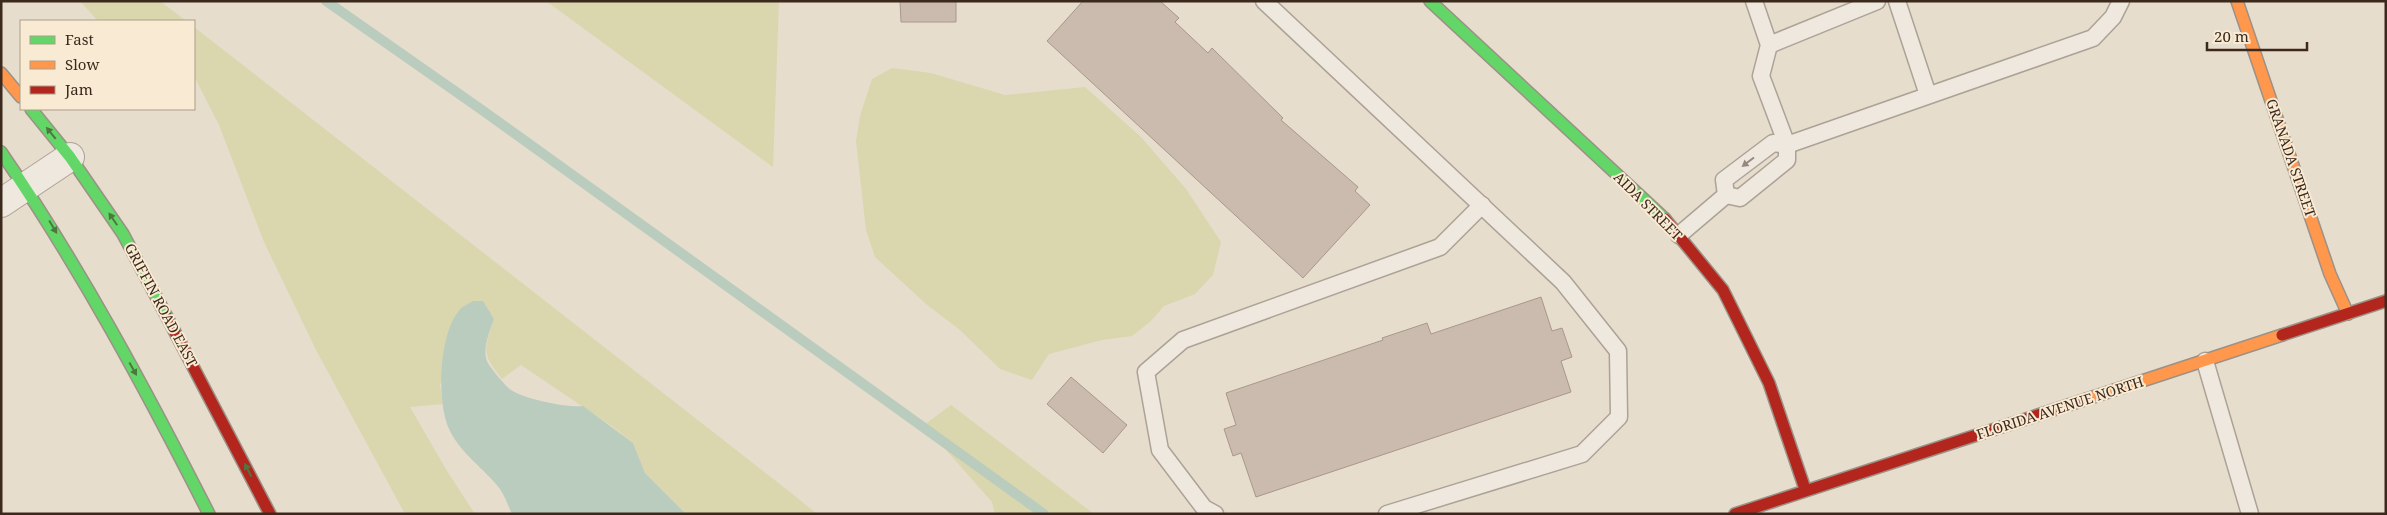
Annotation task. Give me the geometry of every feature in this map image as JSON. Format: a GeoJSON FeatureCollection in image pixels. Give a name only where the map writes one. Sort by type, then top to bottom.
{"type":"FeatureCollection","features":[{"type":"Feature","properties":{"kind":"street","name":"AIDA STREET"},"geometry":{"type":"LineString","coordinates":[[1430,1],[1666,220],[1723,290],[1769,383],[1805,489]]}},
{"type":"Feature","properties":{"kind":"street","name":"GRANADA STREET"},"geometry":{"type":"LineString","coordinates":[[2236,1],[2330,274],[2348,314]]}},
{"type":"Feature","properties":{"kind":"street"},"geometry":{"type":"LineString","coordinates":[[1,73],[20,95]]}},
{"type":"Feature","properties":{"kind":"street","name":"GRIFFIN ROAD EAST"},"geometry":{"type":"LineString","coordinates":[[32,110],[70,157],[123,234],[270,514]]}},
{"type":"Feature","properties":{"kind":"street"},"geometry":{"type":"LineString","coordinates":[[1,152],[26,186],[87,286],[167,432],[209,514]]}},
{"type":"Feature","properties":{"kind":"street"},"geometry":{"type":"LineString","coordinates":[[1,203],[70,157]]}},
{"type":"Feature","properties":{"kind":"street","name":"FLORIDA AVENUE NORTH"},"geometry":{"type":"LineString","coordinates":[[1735,514],[1805,489],[2386,302]]}},
{"type":"Feature","properties":{"kind":"lane"},"geometry":{"type":"LineString","coordinates":[[1264,1],[1563,282],[1618,351],[1619,418],[1582,454],[1387,514]]}},
{"type":"Feature","properties":{"kind":"lane"},"geometry":{"type":"LineString","coordinates":[[1726,195],[1740,198],[1787,160],[1786,145],[1761,76],[1769,45],[1754,1]]}},
{"type":"Feature","properties":{"kind":"lane"},"geometry":{"type":"LineString","coordinates":[[1769,45],[1877,1]]}},
{"type":"Feature","properties":{"kind":"lane"},"geometry":{"type":"LineString","coordinates":[[1897,1],[1928,95]]}},
{"type":"Feature","properties":{"kind":"lane"},"geometry":{"type":"LineString","coordinates":[[1726,195],[1724,180],[1773,143],[1786,145],[2093,38],[2113,17],[2121,1]]}},
{"type":"Feature","properties":{"kind":"lane"},"geometry":{"type":"LineString","coordinates":[[1679,235],[1726,195]]}},
{"type":"Feature","properties":{"kind":"lane"},"geometry":{"type":"LineString","coordinates":[[1215,514],[1204,508],[1160,450],[1146,372],[1183,340],[1440,247],[1482,205]]}},
{"type":"Feature","properties":{"kind":"lane"},"geometry":{"type":"LineString","coordinates":[[2205,361],[2250,514]]}},
{"type":"Feature","properties":{"kind":"shaded area"},"geometry":{"type":"Polygon","coordinates":[[[80,1],[160,1],[185,20],[97,20],[80,1]]]}},
{"type":"Feature","properties":{"kind":"shaded area"},"geometry":{"type":"Polygon","coordinates":[[[546,1],[779,1],[773,167],[546,1]]]}},
{"type":"Feature","properties":{"kind":"shaded area"},"geometry":{"type":"Polygon","coordinates":[[[195,28],[817,514],[686,514],[645,473],[633,443],[613,427],[521,365],[502,379],[490,363],[486,351],[494,319],[482,301],[473,301],[440,385],[443,404],[410,407],[447,471],[475,514],[405,514],[316,350],[264,242],[219,125],[195,78],[195,28]]]}},
{"type":"Feature","properties":{"kind":"shaded area"},"geometry":{"type":"Polygon","coordinates":[[[892,68],[931,73],[1005,95],[1085,87],[1141,137],[1186,189],[1221,242],[1213,275],[1195,294],[1164,306],[1151,321],[1132,336],[1102,340],[1049,354],[1032,380],[1000,369],[960,330],[926,304],[875,257],[866,230],[856,141],[860,116],[872,79],[892,68]]]}},
{"type":"Feature","properties":{"kind":"shaded area"},"geometry":{"type":"Polygon","coordinates":[[[473,301],[483,301],[494,319],[485,351],[487,361],[511,390],[536,400],[567,406],[583,406],[633,443],[645,473],[686,514],[512,514],[500,489],[455,440],[446,419],[443,404],[441,388],[443,353],[447,337],[459,310],[473,301]]]}},
{"type":"Feature","properties":{"kind":"shaded area"},"geometry":{"type":"Polygon","coordinates":[[[951,405],[1094,514],[995,514],[992,502],[924,425],[951,405]]]}},
{"type":"Feature","properties":{"kind":"building"},"geometry":{"type":"Polygon","coordinates":[[[900,1],[956,1],[956,22],[901,22],[900,1]]]}},
{"type":"Feature","properties":{"kind":"building"},"geometry":{"type":"Polygon","coordinates":[[[1083,1],[1160,1],[1179,18],[1175,22],[1208,53],[1212,48],[1283,118],[1281,120],[1358,187],[1355,191],[1370,205],[1303,278],[1047,41],[1083,1]]]}},
{"type":"Feature","properties":{"kind":"building"},"geometry":{"type":"Polygon","coordinates":[[[1541,297],[1552,331],[1562,328],[1572,357],[1561,361],[1571,392],[1256,497],[1241,453],[1233,456],[1224,429],[1236,425],[1226,393],[1383,340],[1382,338],[1427,323],[1431,334],[1541,297]]]}},
{"type":"Feature","properties":{"kind":"building"},"geometry":{"type":"Polygon","coordinates":[[[1071,377],[1127,425],[1103,453],[1047,404],[1071,377]]]}},
{"type":"Feature","properties":{"kind":"waterway"},"geometry":{"type":"LineString","coordinates":[[326,1],[482,110],[1044,514]]}},
{"type":"Feature","properties":{"kind":"traffic: fast"},"geometry":{"type":"LineString","coordinates":[[1430,1],[1665,219]]}},
{"type":"Feature","properties":{"kind":"traffic: fast"},"geometry":{"type":"LineString","coordinates":[[32,110],[70,157],[123,234],[167,317]]}},
{"type":"Feature","properties":{"kind":"traffic: fast"},"geometry":{"type":"LineString","coordinates":[[1,152],[85,284],[161,421],[209,514]]}},
{"type":"Feature","properties":{"kind":"traffic: slow"},"geometry":{"type":"LineString","coordinates":[[2237,1],[2330,274],[2348,314]]}},
{"type":"Feature","properties":{"kind":"traffic: slow"},"geometry":{"type":"LineString","coordinates":[[1,73],[20,96]]}},
{"type":"Feature","properties":{"kind":"traffic: slow"},"geometry":{"type":"LineString","coordinates":[[2087,399],[2282,335]]}},
{"type":"Feature","properties":{"kind":"traffic: jam"},"geometry":{"type":"LineString","coordinates":[[1665,219],[1723,290],[1769,383],[1805,489]]}},
{"type":"Feature","properties":{"kind":"traffic: jam"},"geometry":{"type":"LineString","coordinates":[[2282,335],[2386,301]]}},
{"type":"Feature","properties":{"kind":"traffic: jam"},"geometry":{"type":"LineString","coordinates":[[167,317],[270,514]]}},
{"type":"Feature","properties":{"kind":"traffic: jam"},"geometry":{"type":"LineString","coordinates":[[1735,514],[2087,399]]}}]}
